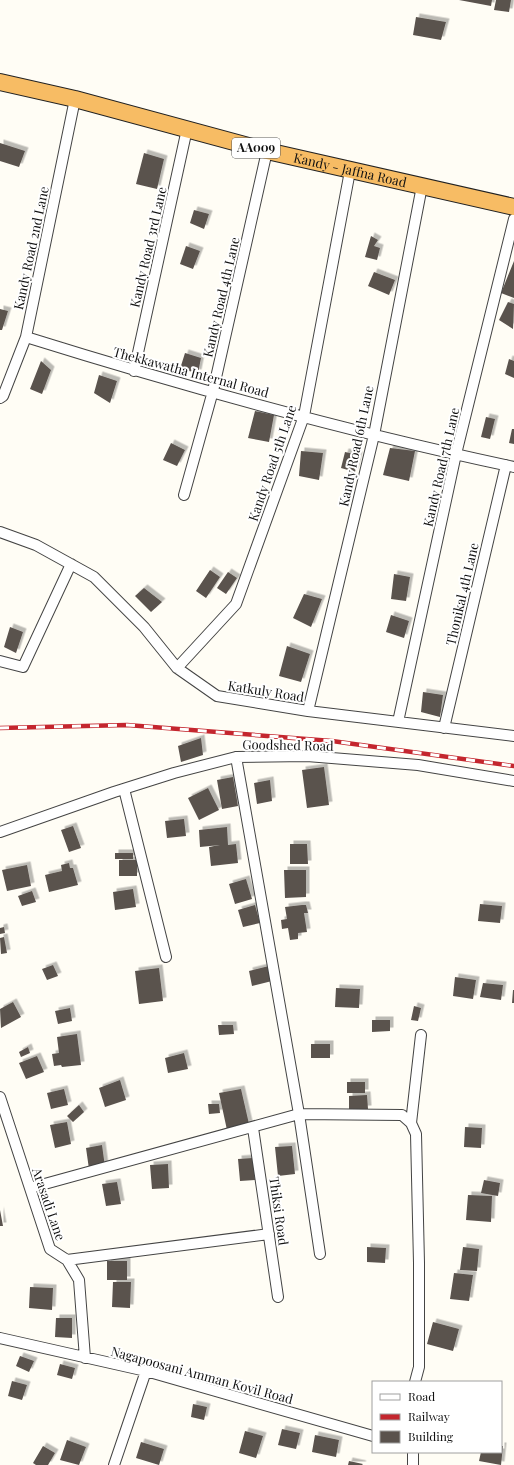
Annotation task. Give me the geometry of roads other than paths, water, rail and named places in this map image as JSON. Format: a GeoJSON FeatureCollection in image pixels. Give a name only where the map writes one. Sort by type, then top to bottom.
{"type":"FeatureCollection","features":[{"type":"Feature","properties":{"kind":"highway","name":"Kandy - Jaffna Road"},"geometry":{"type":"LineString","coordinates":[[0,82],[75,99],[267,151],[514,207]]}},
{"type":"Feature","properties":{"kind":"street","name":"Kandy Road 2nd Lane"},"geometry":{"type":"LineString","coordinates":[[0,398],[3,396],[26,337],[75,99]]}},
{"type":"Feature","properties":{"kind":"street","name":"Kandy Road 3rd Lane"},"geometry":{"type":"LineString","coordinates":[[134,371],[187,129]]}},
{"type":"Feature","properties":{"kind":"street","name":"Kandy Road 4th Lane"},"geometry":{"type":"LineString","coordinates":[[184,495],[213,391],[267,151]]}},
{"type":"Feature","properties":{"kind":"street","name":"Kandy Road 5th Lane"},"geometry":{"type":"LineString","coordinates":[[177,668],[236,604],[304,416],[350,171]]}},
{"type":"Feature","properties":{"kind":"street","name":"Kandy Road 6th Lane"},"geometry":{"type":"LineString","coordinates":[[308,711],[374,435],[422,186]]}},
{"type":"Feature","properties":{"kind":"street","name":"Kandy Road 7th Lane"},"geometry":{"type":"LineString","coordinates":[[398,722],[456,454],[514,219]]}},
{"type":"Feature","properties":{"kind":"street","name":"Thekkawatha Internal Road"},"geometry":{"type":"LineString","coordinates":[[26,337],[134,371],[374,435],[510,466]]}},
{"type":"Feature","properties":{"kind":"street","name":"Thonikal 4th Lane"},"geometry":{"type":"LineString","coordinates":[[444,728],[510,466]]}},
{"type":"Feature","properties":{"kind":"street","name":"Katkuly Road"},"geometry":{"type":"LineString","coordinates":[[0,532],[36,545],[94,577],[144,627],[177,668],[217,696],[308,711],[514,736]]}},
{"type":"Feature","properties":{"kind":"street"},"geometry":{"type":"LineString","coordinates":[[0,661],[23,667],[71,564]]}},
{"type":"Feature","properties":{"kind":"street","name":"Goodshed Road"},"geometry":{"type":"LineString","coordinates":[[0,832],[124,789],[236,757],[307,756],[410,765],[514,781]]}},
{"type":"Feature","properties":{"kind":"street"},"geometry":{"type":"LineString","coordinates":[[236,757],[299,1114],[320,1254]]}},
{"type":"Feature","properties":{"kind":"street"},"geometry":{"type":"LineString","coordinates":[[124,789],[166,957]]}},
{"type":"Feature","properties":{"kind":"street"},"geometry":{"type":"LineString","coordinates":[[411,1123],[421,1035]]}},
{"type":"Feature","properties":{"kind":"street","name":"Arasadi Lane"},"geometry":{"type":"LineString","coordinates":[[0,1097],[50,1249],[67,1260],[79,1280],[85,1358]]}},
{"type":"Feature","properties":{"kind":"street"},"geometry":{"type":"LineString","coordinates":[[30,1188],[253,1128],[299,1114],[402,1115],[411,1123],[416,1134],[420,1263],[419,1367],[415,1381]]}},
{"type":"Feature","properties":{"kind":"street","name":"Thiksi Road"},"geometry":{"type":"LineString","coordinates":[[253,1128],[278,1297]]}},
{"type":"Feature","properties":{"kind":"street"},"geometry":{"type":"LineString","coordinates":[[67,1260],[269,1234]]}},
{"type":"Feature","properties":{"kind":"street","name":"Nagapoosani Amman Kovil Road"},"geometry":{"type":"LineString","coordinates":[[0,1338],[146,1371],[372,1436]]}},
{"type":"Feature","properties":{"kind":"street"},"geometry":{"type":"LineString","coordinates":[[114,1465],[146,1371]]}},
{"type":"Feature","properties":{"kind":"street"},"geometry":{"type":"LineString","coordinates":[[413,1453],[413,1465]]}},
{"type":"Feature","properties":{"kind":"railway"},"geometry":{"type":"LineString","coordinates":[[0,728],[127,725],[332,741],[514,766]]}}]}
